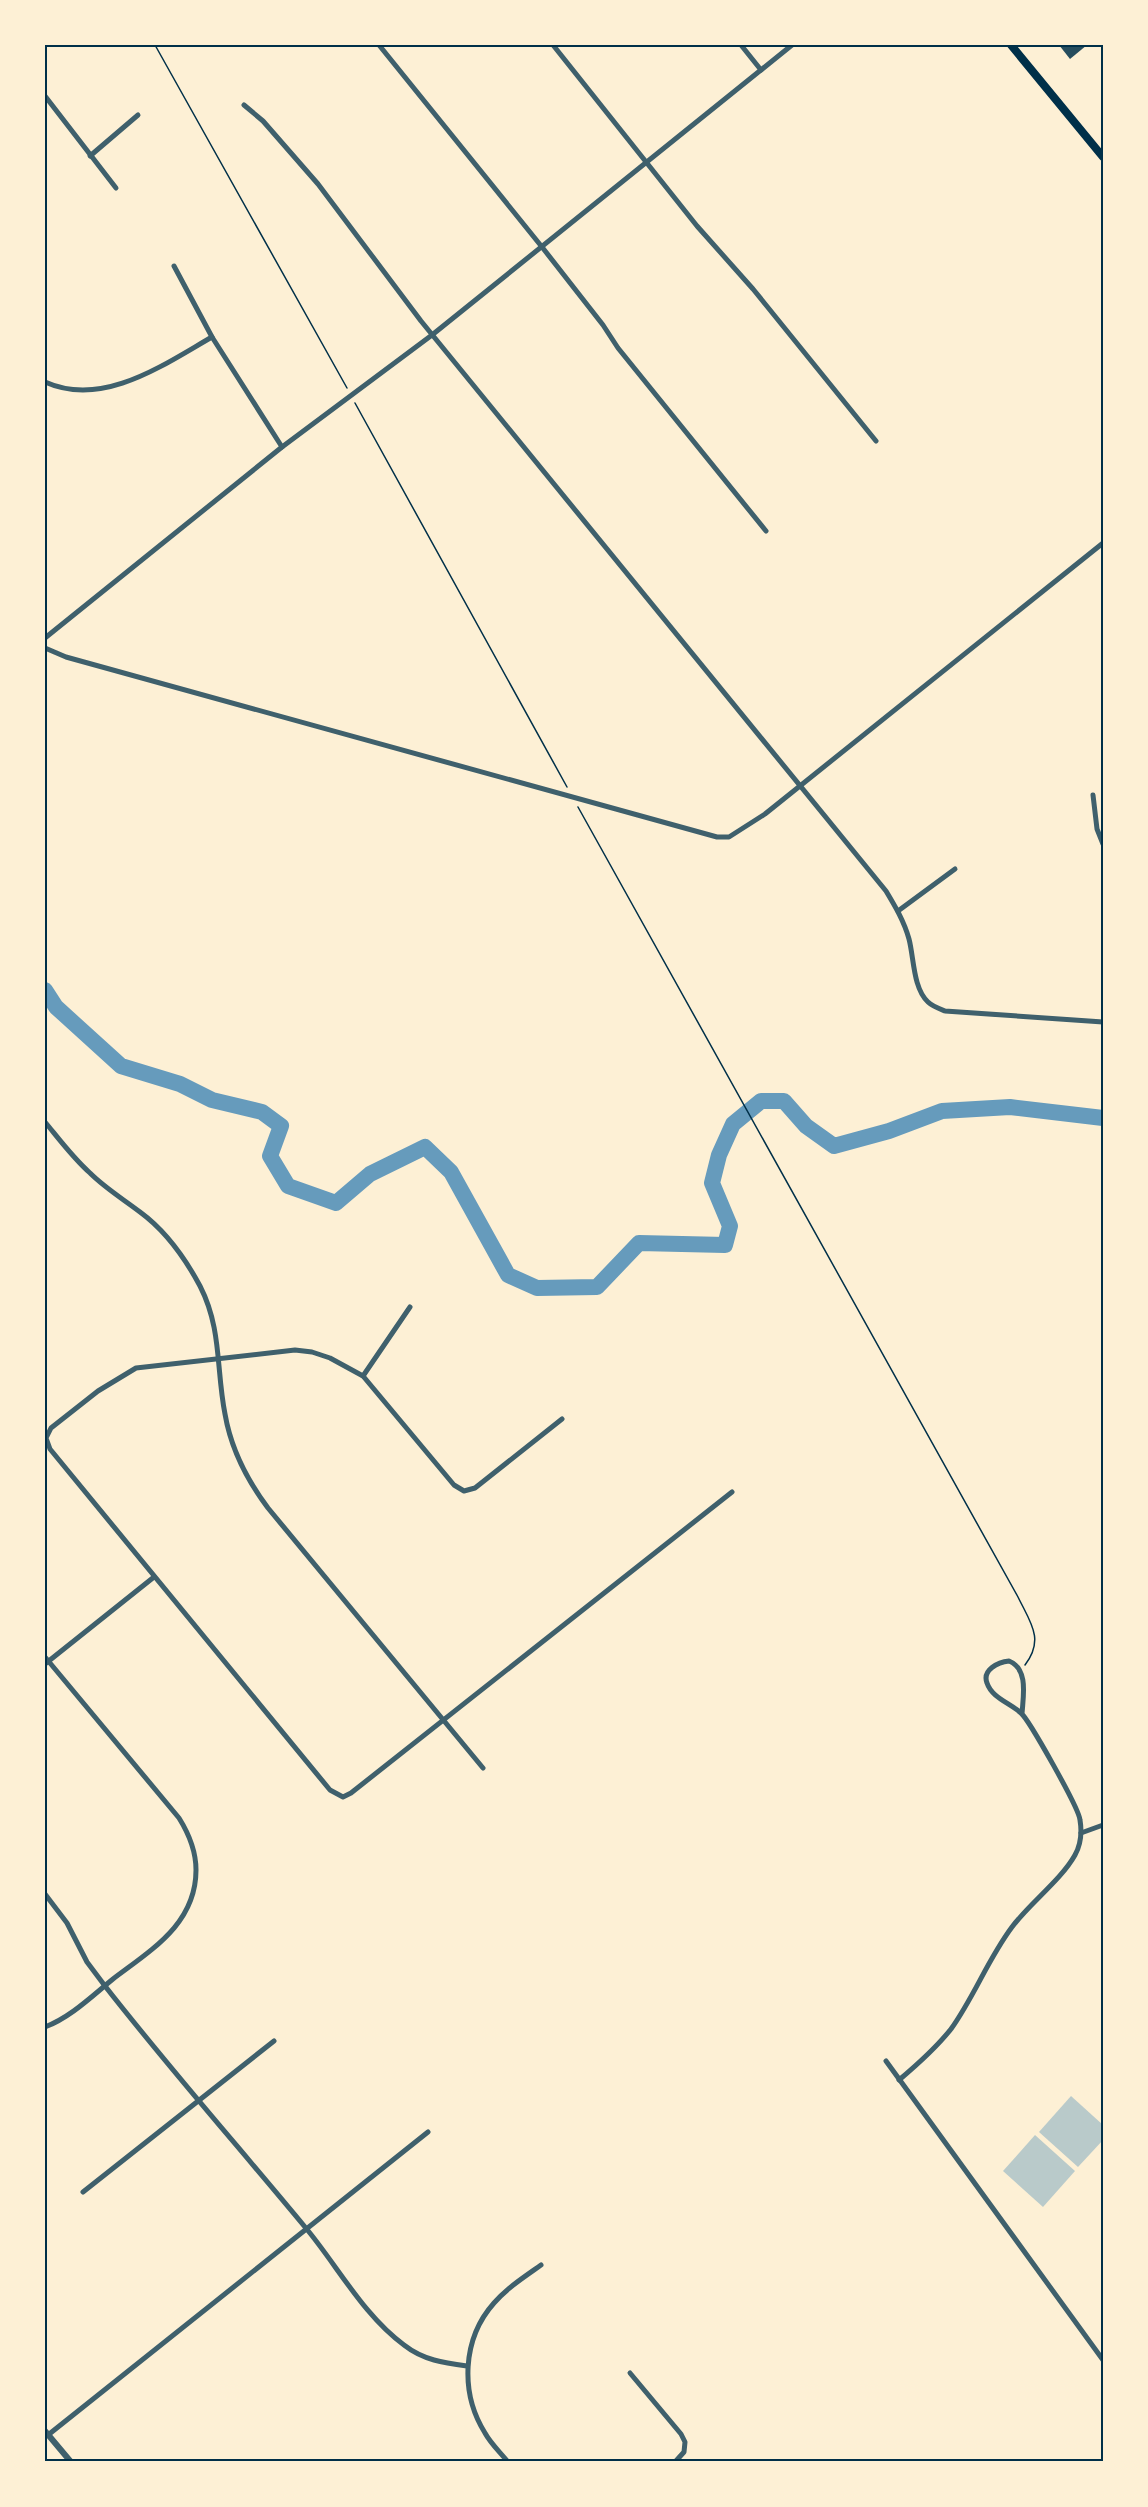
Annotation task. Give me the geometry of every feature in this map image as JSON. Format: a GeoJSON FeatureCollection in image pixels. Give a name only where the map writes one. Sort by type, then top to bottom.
{"type":"FeatureCollection","features":[{"type":"Feature","properties":{"kind":"main road"},"geometry":{"type":"LineString","coordinates":[[1011,45],[1103,157]]}},
{"type":"Feature","properties":{"kind":"street"},"geometry":{"type":"LineString","coordinates":[[379,45],[766,531]]}},
{"type":"Feature","properties":{"kind":"street"},"geometry":{"type":"LineString","coordinates":[[553,45],[647,160],[690,217],[746,280],[876,441]]}},
{"type":"Feature","properties":{"kind":"street"},"geometry":{"type":"LineString","coordinates":[[741,45],[761,70]]}},
{"type":"Feature","properties":{"kind":"street"},"geometry":{"type":"LineString","coordinates":[[45,638],[282,447],[432,335],[792,45]]}},
{"type":"Feature","properties":{"kind":"street"},"geometry":{"type":"LineString","coordinates":[[45,96],[116,188]]}},
{"type":"Feature","properties":{"kind":"street"},"geometry":{"type":"LineString","coordinates":[[45,111],[52,105]]}},
{"type":"Feature","properties":{"kind":"street"},"geometry":{"type":"LineString","coordinates":[[244,105],[263,121],[318,184],[432,335],[886,891],[898,911],[908,937],[920,990],[928,1002],[945,1011],[1103,1022]]}},
{"type":"Feature","properties":{"kind":"street"},"geometry":{"type":"LineString","coordinates":[[90,156],[138,115]]}},
{"type":"Feature","properties":{"kind":"street"},"geometry":{"type":"LineString","coordinates":[[174,266],[212,337],[282,447]]}},
{"type":"Feature","properties":{"kind":"street"},"geometry":{"type":"LineString","coordinates":[[45,382],[68,390],[92,390],[116,385],[146,373],[212,337]]}},
{"type":"Feature","properties":{"kind":"street"},"geometry":{"type":"LineString","coordinates":[[45,648],[66,657],[553,792],[717,837],[729,837],[746,828],[801,786],[1103,543]]}},
{"type":"Feature","properties":{"kind":"street"},"geometry":{"type":"LineString","coordinates":[[1093,795],[1097,829],[1103,844]]}},
{"type":"Feature","properties":{"kind":"street"},"geometry":{"type":"LineString","coordinates":[[898,911],[955,870]]}},
{"type":"Feature","properties":{"kind":"street"},"geometry":{"type":"LineString","coordinates":[[45,1122],[89,1173],[149,1219],[177,1249],[199,1285],[216,1329],[227,1423],[237,1455],[250,1482],[268,1508],[483,1768]]}},
{"type":"Feature","properties":{"kind":"street"},"geometry":{"type":"LineString","coordinates":[[363,1376],[410,1307]]}},
{"type":"Feature","properties":{"kind":"street"},"geometry":{"type":"LineString","coordinates":[[562,1419],[475,1488],[464,1491],[454,1485],[363,1376],[330,1358],[303,1350],[151,1365],[126,1373],[98,1391],[51,1428],[46,1438],[50,1449],[154,1577],[330,1790],[339,1797],[351,1793],[444,1721],[732,1492]]}},
{"type":"Feature","properties":{"kind":"street"},"geometry":{"type":"LineString","coordinates":[[45,2027],[70,2014],[165,1938],[178,1924],[191,1902],[196,1874],[195,1857],[190,1840],[179,1818],[46,1661],[154,1577]]}},
{"type":"Feature","properties":{"kind":"street"},"geometry":{"type":"LineString","coordinates":[[899,2079],[932,2050],[952,2027],[1010,1929],[1074,1857],[1081,1833],[1079,1814],[1075,1804],[1022,1714],[994,1695],[986,1678],[989,1669],[1004,1661],[1012,1662],[1018,1668],[1023,1686],[1022,1714]]}},
{"type":"Feature","properties":{"kind":"street"},"geometry":{"type":"LineString","coordinates":[[1081,1833],[1103,1825]]}},
{"type":"Feature","properties":{"kind":"street"},"geometry":{"type":"LineString","coordinates":[[45,1894],[72,1929],[87,1962],[105,1986],[306,2229],[365,2306],[398,2340],[415,2353],[431,2360],[467,2366]]}},
{"type":"Feature","properties":{"kind":"street"},"geometry":{"type":"LineString","coordinates":[[82,2192],[274,2042]]}},
{"type":"Feature","properties":{"kind":"street"},"geometry":{"type":"LineString","coordinates":[[886,2061],[1103,2360]]}},
{"type":"Feature","properties":{"kind":"street"},"geometry":{"type":"LineString","coordinates":[[71,2462],[46,2433],[428,2132]]}},
{"type":"Feature","properties":{"kind":"street"},"geometry":{"type":"LineString","coordinates":[[508,2462],[489,2439],[474,2412],[467,2366],[473,2338],[488,2311],[511,2286],[540,2265]]}},
{"type":"Feature","properties":{"kind":"street"},"geometry":{"type":"LineString","coordinates":[[630,2373],[684,2438],[684,2452],[675,2462]]}},
{"type":"Feature","properties":{"kind":"path"},"geometry":{"type":"LineString","coordinates":[[155,45],[346,386]]}},
{"type":"Feature","properties":{"kind":"path"},"geometry":{"type":"LineString","coordinates":[[354,401],[567,788]]}},
{"type":"Feature","properties":{"kind":"path"},"geometry":{"type":"LineString","coordinates":[[577,806],[1033,1628],[1036,1635],[1034,1646],[1028,1662],[1018,1668]]}},
{"type":"Feature","properties":{"kind":"shaded area"},"geometry":{"type":"Polygon","coordinates":[[[1071,2096],[1103,2125],[1103,2140],[1078,2167],[1039,2132],[1071,2096]]]}},
{"type":"Feature","properties":{"kind":"shaded area"},"geometry":{"type":"Polygon","coordinates":[[[1035,2135],[1075,2171],[1043,2207],[1003,2171],[1035,2135]]]}},
{"type":"Feature","properties":{"kind":"building"},"geometry":{"type":"Polygon","coordinates":[[[1059,45],[1087,45],[1070,59],[1059,45]]]}},
{"type":"Feature","properties":{"kind":"waterway"},"geometry":{"type":"LineString","coordinates":[[45,990],[56,1007],[121,1066],[180,1084],[212,1100],[262,1112],[281,1126],[270,1156],[288,1186],[336,1203],[370,1174],[425,1147],[451,1172],[508,1275],[537,1288],[597,1287],[639,1243],[725,1245],[730,1226],[712,1183],[719,1155],[733,1124],[761,1101],[784,1101],[806,1126],[834,1146],[889,1131],[942,1111],[1010,1107],[1103,1118]]}}]}
